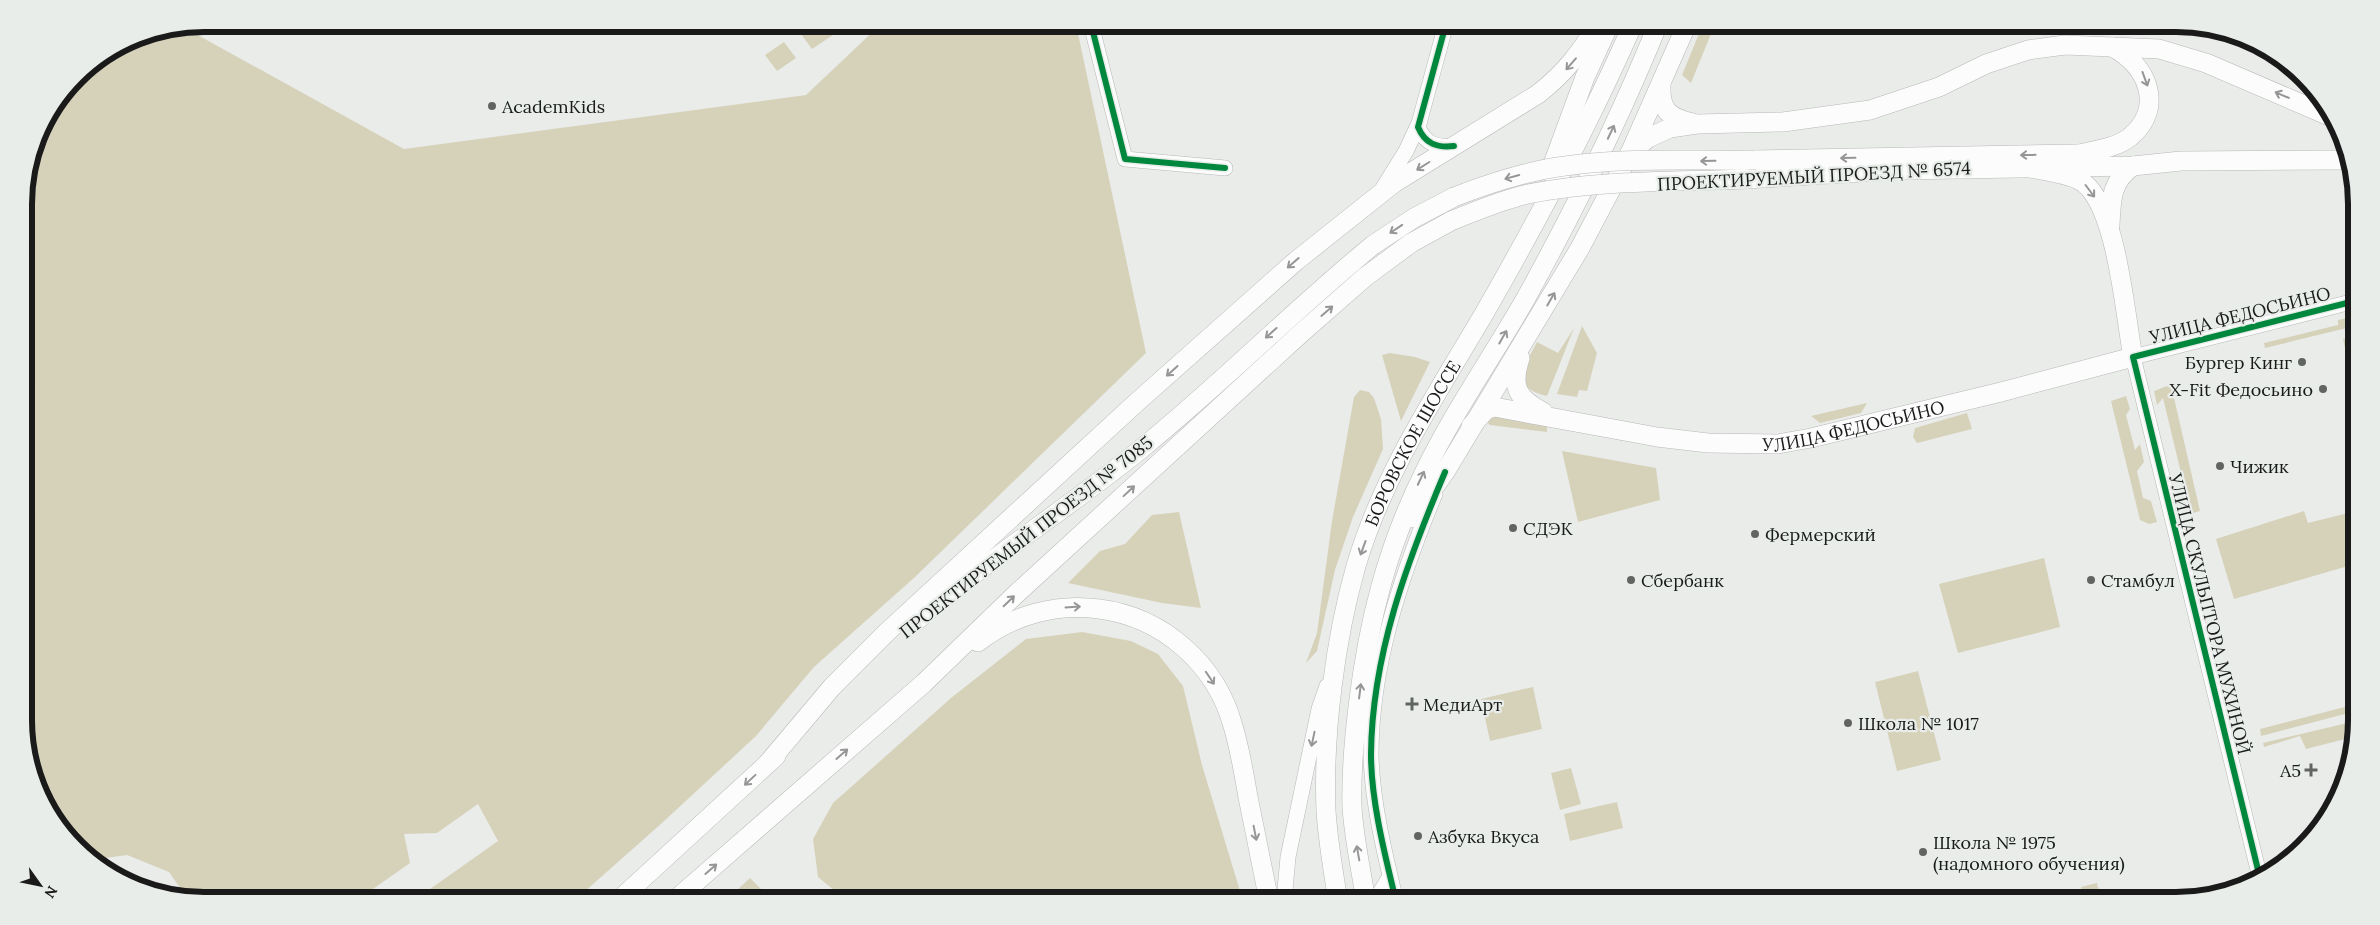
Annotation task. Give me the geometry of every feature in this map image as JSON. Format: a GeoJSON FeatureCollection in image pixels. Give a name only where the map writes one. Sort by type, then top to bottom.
{"type":"FeatureCollection","features":[{"type":"Feature","properties":{"kind":"main road"},"geometry":{"type":"LineString","coordinates":[[768,763],[832,687],[887,632],[1137,402],[1296,261],[1394,183],[1538,94],[1560,77],[1579,54],[1593,32]]}},
{"type":"Feature","properties":{"kind":"main road"},"geometry":{"type":"LineString","coordinates":[[1500,286],[1542,193],[1585,77],[1605,32]]}},
{"type":"Feature","properties":{"kind":"main road","name":"БОРОВСКОЕ ШОССЕ"},"geometry":{"type":"LineString","coordinates":[[1337,892],[1327,821],[1326,785],[1337,659],[1357,564],[1379,502],[1416,429],[1500,286],[1574,148],[1629,32]]}},
{"type":"Feature","properties":{"kind":"main road","name":"БОРОВСКОЕ ШОССЕ"},"geometry":{"type":"LineString","coordinates":[[1365,892],[1353,814],[1354,742],[1363,664],[1383,572],[1403,517],[1426,469],[1525,300],[1567,221],[1614,126],[1655,32]]}},
{"type":"Feature","properties":{"kind":"main road"},"geometry":{"type":"LineString","coordinates":[[1383,572],[1412,518],[1445,472],[1471,426],[1526,341],[1589,233],[1630,153],[1684,32]]}},
{"type":"Feature","properties":{"kind":"main road"},"geometry":{"type":"LineString","coordinates":[[1630,153],[1648,138],[1670,128],[1697,124],[1783,122],[1870,110],[1939,86],[1986,64],[2028,50],[2065,45],[2159,49],[2183,55],[2221,69],[2319,112]]}},
{"type":"Feature","properties":{"kind":"main road"},"geometry":{"type":"LineString","coordinates":[[2079,154],[2114,146],[2130,137],[2141,123],[2148,107],[2148,89],[2142,72],[2131,58],[2111,46]]}},
{"type":"Feature","properties":{"kind":"main road"},"geometry":{"type":"LineString","coordinates":[[1661,86],[1661,98],[1670,114],[1681,120],[1697,124]]}},
{"type":"Feature","properties":{"kind":"main road","name":"ПРОЕКТИРУЕМЫЙ ПРОЕЗД № 6574"},"geometry":{"type":"LineString","coordinates":[[1454,197],[1493,182],[1565,166],[1606,162],[2079,154],[2144,155],[2181,161]]}},
{"type":"Feature","properties":{"kind":"main road","name":"ПРОЕКТИРУЕМЫЙ ПРОЕЗД № 6574"},"geometry":{"type":"LineString","coordinates":[[1452,221],[1517,197],[1558,189],[1600,185],[1898,170],[2133,166],[2181,161],[2342,160]]}},
{"type":"Feature","properties":{"kind":"main road"},"geometry":{"type":"LineString","coordinates":[[2133,166],[2124,172],[2112,190],[2110,227],[2133,357]]}},
{"type":"Feature","properties":{"kind":"main road"},"geometry":{"type":"LineString","coordinates":[[2030,168],[2064,175],[2086,185],[2110,227]]}},
{"type":"Feature","properties":{"kind":"main road","name":"ПРОЕКТИРУЕМЫЙ ПРОЕЗД № 7085"},"geometry":{"type":"LineString","coordinates":[[628,892],[768,763],[882,651],[932,608],[1143,447],[1373,244],[1414,218],[1454,197]]}},
{"type":"Feature","properties":{"kind":"main road","name":"ПРОЕКТИРУЕМЫЙ ПРОЕЗД № 7085"},"geometry":{"type":"LineString","coordinates":[[684,892],[924,683],[1022,589],[1306,328],[1365,278],[1411,243],[1452,221]]}},
{"type":"Feature","properties":{"kind":"main road"},"geometry":{"type":"LineString","coordinates":[[1526,341],[1516,370],[1516,386],[1522,398],[1550,416]]}},
{"type":"Feature","properties":{"kind":"main road","name":"УЛИЦА ФЕДОСЬИНО"},"geometry":{"type":"LineString","coordinates":[[1471,426],[1487,409],[1494,407],[1686,441],[1778,444],[1811,438],[2001,392],[2133,357]]}},
{"type":"Feature","properties":{"kind":"main road"},"geometry":{"type":"LineString","coordinates":[[924,683],[989,633],[1019,618],[1053,609],[1080,606],[1113,611],[1146,621],[1174,638],[1198,660],[1219,691],[1233,725],[1267,892]]}},
{"type":"Feature","properties":{"kind":"street"},"geometry":{"type":"LineString","coordinates":[[1093,32],[1125,159],[1225,168]]}},
{"type":"Feature","properties":{"kind":"street"},"geometry":{"type":"LineString","coordinates":[[1368,203],[1394,173],[1419,124],[1444,32]]}},
{"type":"Feature","properties":{"kind":"street"},"geometry":{"type":"LineString","coordinates":[[1419,124],[1427,141],[1443,147],[1454,146]]}},
{"type":"Feature","properties":{"kind":"street","name":"УЛИЦА ФЕДОСЬИНО"},"geometry":{"type":"LineString","coordinates":[[2133,357],[2348,303]]}},
{"type":"Feature","properties":{"kind":"street","name":"УЛИЦА СКУЛЬПТОРА МУХИНОЙ"},"geometry":{"type":"LineString","coordinates":[[2133,357],[2258,871]]}},
{"type":"Feature","properties":{"kind":"street"},"geometry":{"type":"LineString","coordinates":[[1394,892],[1372,773],[1372,732],[1378,683],[1389,625],[1410,557],[1445,472]]}},
{"type":"Feature","properties":{"kind":"street"},"geometry":{"type":"LineString","coordinates":[[1285,892],[1288,857],[1317,719],[1337,659]]}},
{"type":"Feature","properties":{"kind":"street"},"geometry":{"type":"LineString","coordinates":[[1380,892],[1390,876]]}},
{"type":"Feature","properties":{"kind":"shaded area"},"geometry":{"type":"Polygon","coordinates":[[[799,32],[838,32],[812,49],[799,32]]]}},
{"type":"Feature","properties":{"kind":"shaded area"},"geometry":{"type":"Polygon","coordinates":[[[873,32],[1078,32],[1146,353],[915,577],[814,667],[756,736],[584,892],[426,892],[498,841],[478,804],[437,833],[404,834],[410,863],[369,892],[182,890],[169,872],[127,855],[102,858],[91,850],[61,816],[50,797],[36,754],[32,720],[33,193],[38,160],[50,128],[61,109],[83,83],[109,61],[128,50],[160,38],[194,33],[404,149],[806,95],[873,32]]]}},
{"type":"Feature","properties":{"kind":"shaded area"},"geometry":{"type":"Polygon","coordinates":[[[1700,32],[1712,32],[1691,83],[1682,75],[1700,32]]]}},
{"type":"Feature","properties":{"kind":"shaded area"},"geometry":{"type":"Polygon","coordinates":[[[784,42],[796,58],[777,71],[765,55],[784,42]]]}},
{"type":"Feature","properties":{"kind":"shaded area"},"geometry":{"type":"Polygon","coordinates":[[[2348,318],[2348,328],[2265,348],[2264,343],[2338,325],[2338,320],[2348,318]]]}},
{"type":"Feature","properties":{"kind":"shaded area"},"geometry":{"type":"Polygon","coordinates":[[[1582,326],[1597,353],[1587,391],[1579,390],[1577,397],[1557,394],[1582,326]]]}},
{"type":"Feature","properties":{"kind":"shaded area"},"geometry":{"type":"Polygon","coordinates":[[[1574,328],[1547,396],[1528,388],[1524,382],[1523,375],[1537,342],[1558,353],[1574,328]]]}},
{"type":"Feature","properties":{"kind":"shaded area"},"geometry":{"type":"Polygon","coordinates":[[[2348,338],[2348,362],[2343,339],[2348,338]]]}},
{"type":"Feature","properties":{"kind":"shaded area"},"geometry":{"type":"Polygon","coordinates":[[[1390,353],[1415,357],[1430,362],[1401,421],[1382,355],[1390,353]]]}},
{"type":"Feature","properties":{"kind":"shaded area"},"geometry":{"type":"Polygon","coordinates":[[[2167,386],[2172,389],[2200,511],[2190,514],[2183,511],[2182,506],[2188,502],[2163,398],[2157,405],[2154,391],[2167,386]]]}},
{"type":"Feature","properties":{"kind":"shaded area"},"geometry":{"type":"Polygon","coordinates":[[[1360,390],[1369,392],[1374,398],[1381,419],[1383,449],[1353,517],[1335,570],[1317,651],[1306,663],[1317,633],[1332,521],[1354,397],[1360,390]]]}},
{"type":"Feature","properties":{"kind":"shaded area"},"geometry":{"type":"Polygon","coordinates":[[[2126,396],[2130,409],[2126,415],[2135,450],[2140,444],[2144,462],[2137,471],[2143,498],[2151,501],[2157,522],[2149,524],[2140,520],[2111,401],[2126,396]]]}},
{"type":"Feature","properties":{"kind":"shaded area"},"geometry":{"type":"Polygon","coordinates":[[[1867,403],[1861,413],[1820,423],[1811,416],[1867,403]]]}},
{"type":"Feature","properties":{"kind":"shaded area"},"geometry":{"type":"Polygon","coordinates":[[[1967,413],[1972,429],[1917,443],[1913,437],[1915,428],[1967,413]]]}},
{"type":"Feature","properties":{"kind":"shaded area"},"geometry":{"type":"Polygon","coordinates":[[[1491,416],[1547,423],[1547,432],[1490,425],[1485,420],[1491,416]]]}},
{"type":"Feature","properties":{"kind":"shaded area"},"geometry":{"type":"Polygon","coordinates":[[[1562,451],[1656,468],[1660,500],[1578,522],[1562,451]]]}},
{"type":"Feature","properties":{"kind":"shaded area"},"geometry":{"type":"Polygon","coordinates":[[[2304,511],[2308,523],[2348,513],[2346,516],[2348,527],[2348,566],[2234,599],[2216,539],[2304,511]]]}},
{"type":"Feature","properties":{"kind":"shaded area"},"geometry":{"type":"Polygon","coordinates":[[[1179,512],[1201,608],[1162,603],[1068,583],[1100,551],[1125,544],[1152,515],[1179,512]]]}},
{"type":"Feature","properties":{"kind":"shaded area"},"geometry":{"type":"Polygon","coordinates":[[[2044,558],[2060,627],[1958,653],[1939,584],[2044,558]]]}},
{"type":"Feature","properties":{"kind":"shaded area"},"geometry":{"type":"Polygon","coordinates":[[[1082,632],[1131,641],[1158,654],[1183,686],[1202,765],[1240,892],[836,892],[818,877],[813,839],[833,803],[951,698],[1026,639],[1082,632]]]}},
{"type":"Feature","properties":{"kind":"shaded area"},"geometry":{"type":"Polygon","coordinates":[[[1918,671],[1941,760],[1897,771],[1875,682],[1918,671]]]}},
{"type":"Feature","properties":{"kind":"shaded area"},"geometry":{"type":"Polygon","coordinates":[[[1533,687],[1542,729],[1490,741],[1481,699],[1533,687]]]}},
{"type":"Feature","properties":{"kind":"shaded area"},"geometry":{"type":"Polygon","coordinates":[[[2348,706],[2348,713],[2261,736],[2260,729],[2348,706]]]}},
{"type":"Feature","properties":{"kind":"shaded area"},"geometry":{"type":"Polygon","coordinates":[[[2348,723],[2346,739],[2306,749],[2300,736],[2264,747],[2263,743],[2348,723]]]}},
{"type":"Feature","properties":{"kind":"shaded area"},"geometry":{"type":"Polygon","coordinates":[[[1571,768],[1581,804],[1560,810],[1551,773],[1571,768]]]}},
{"type":"Feature","properties":{"kind":"shaded area"},"geometry":{"type":"Polygon","coordinates":[[[1617,802],[1623,828],[1570,841],[1564,814],[1617,802]]]}},
{"type":"Feature","properties":{"kind":"shaded area"},"geometry":{"type":"Polygon","coordinates":[[[750,878],[764,892],[735,892],[750,878]]]}},
{"type":"Feature","properties":{"kind":"shaded area"},"geometry":{"type":"Polygon","coordinates":[[[2097,883],[2099,892],[2082,892],[2081,887],[2097,883]]]}},
{"type":"Feature","properties":{"kind":"cycle path"},"geometry":{"type":"LineString","coordinates":[[1093,32],[1125,159],[1225,168]]}},
{"type":"Feature","properties":{"kind":"cycle path"},"geometry":{"type":"LineString","coordinates":[[1444,32],[1418,127],[1424,137],[1432,144],[1454,146]]}},
{"type":"Feature","properties":{"kind":"cycle path"},"geometry":{"type":"LineString","coordinates":[[2258,871],[2133,357],[2348,303]]}},
{"type":"Feature","properties":{"kind":"cycle path"},"geometry":{"type":"LineString","coordinates":[[1394,892],[1379,828],[1373,790],[1371,754],[1373,717],[1385,645],[1394,610],[1405,575],[1445,472]]}},
{"type":"Feature","properties":{"kind":"place","name":"AcademKids"},"geometry":{"type":"Point","coordinates":[492,106]}},
{"type":"Feature","properties":{"kind":"place","name":"Бургер Кинг"},"geometry":{"type":"Point","coordinates":[2302,362]}},
{"type":"Feature","properties":{"kind":"place","name":"X-Fit Федосьино"},"geometry":{"type":"Point","coordinates":[2323,389]}},
{"type":"Feature","properties":{"kind":"place","name":"Чижик"},"geometry":{"type":"Point","coordinates":[2220,466]}},
{"type":"Feature","properties":{"kind":"place","name":"СДЭК"},"geometry":{"type":"Point","coordinates":[1513,528]}},
{"type":"Feature","properties":{"kind":"place","name":"Фермерский"},"geometry":{"type":"Point","coordinates":[1755,534]}},
{"type":"Feature","properties":{"kind":"place","name":"Сбербанк"},"geometry":{"type":"Point","coordinates":[1631,580]}},
{"type":"Feature","properties":{"kind":"place","name":"Стамбул"},"geometry":{"type":"Point","coordinates":[2091,580]}},
{"type":"Feature","properties":{"kind":"place","name":"МедиАрт"},"geometry":{"type":"Point","coordinates":[1412,704]}},
{"type":"Feature","properties":{"kind":"place","name":"Школа № 1017"},"geometry":{"type":"Point","coordinates":[1848,723]}},
{"type":"Feature","properties":{"kind":"place","name":"А5"},"geometry":{"type":"Point","coordinates":[2311,770]}},
{"type":"Feature","properties":{"kind":"place","name":"Азбука Вкуса"},"geometry":{"type":"Point","coordinates":[1418,836]}},
{"type":"Feature","properties":{"kind":"place","name":"Школа № 1975 (надомного обучения)"},"geometry":{"type":"Point","coordinates":[1923,852]}}]}
